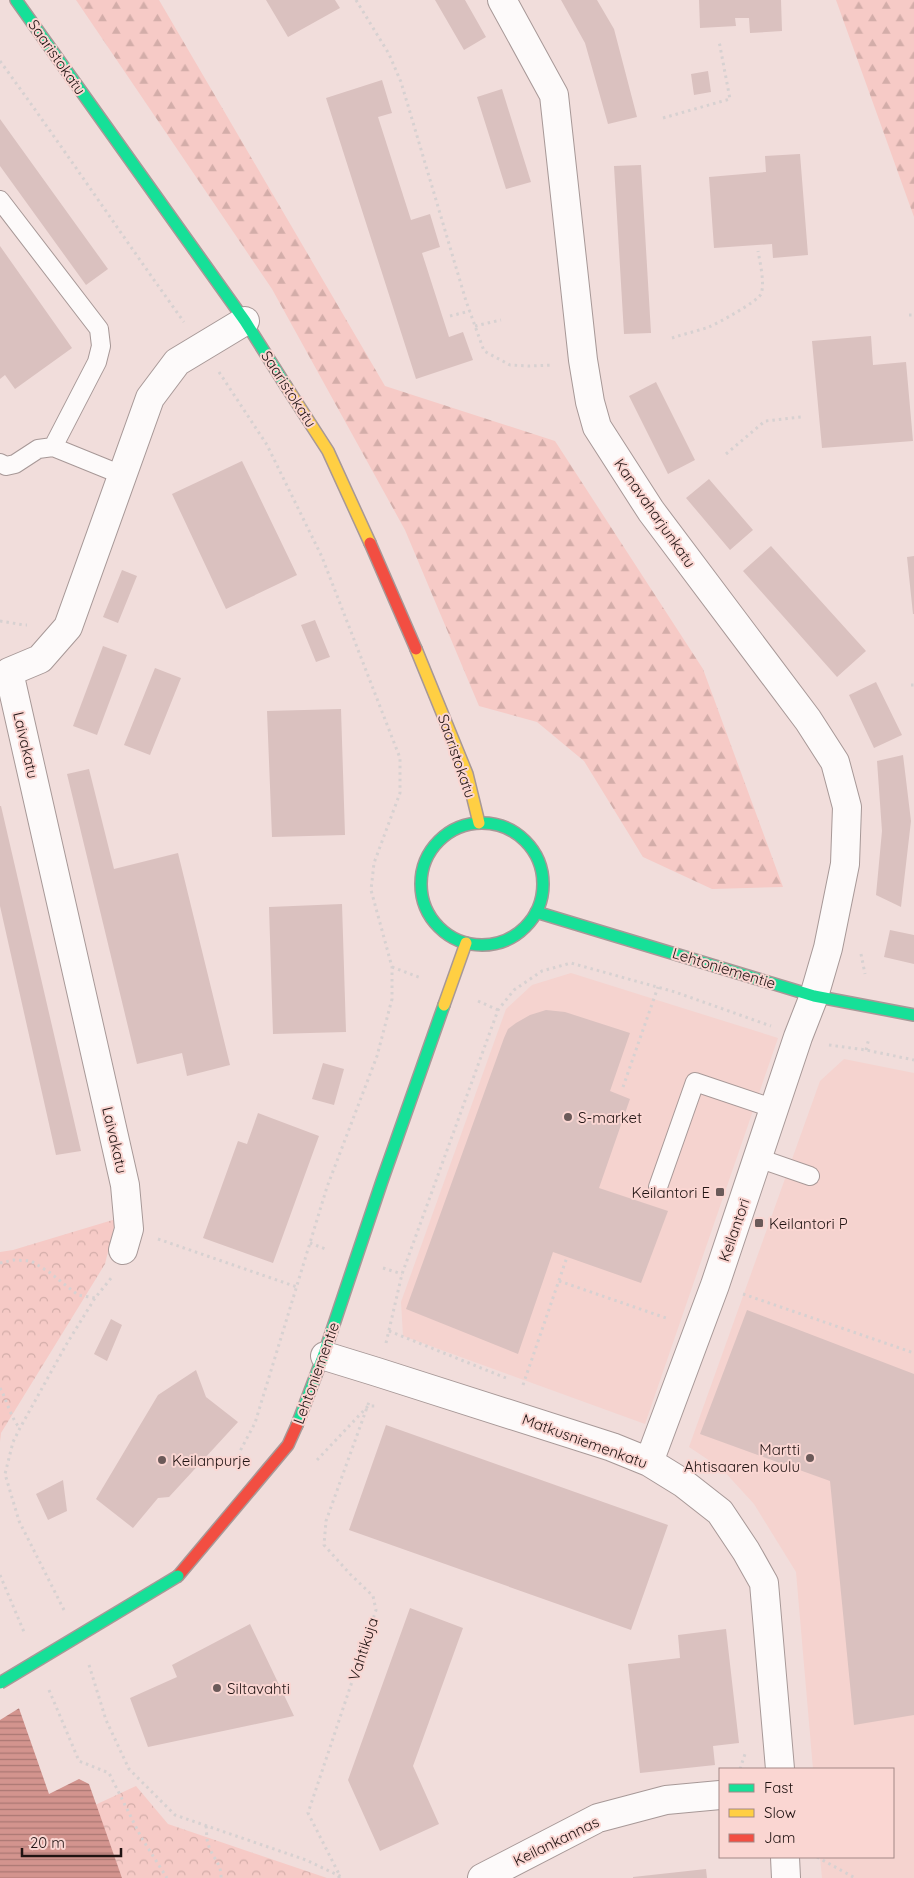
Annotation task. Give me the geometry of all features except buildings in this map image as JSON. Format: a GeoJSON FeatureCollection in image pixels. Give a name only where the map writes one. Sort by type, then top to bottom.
{"type":"FeatureCollection","features":[{"type":"Feature","properties":{"kind":"main road","name":"Saaristokatu"},"geometry":{"type":"LineString","coordinates":[[16,0],[245,321],[328,452],[405,620],[467,774],[479,823]]}},
{"type":"Feature","properties":{"kind":"main road"},"geometry":{"type":"LineString","coordinates":[[479,823],[497,825],[514,832],[528,843],[538,859],[542,876],[542,894],[536,912],[527,925],[514,936],[498,943],[482,945],[450,936],[436,925],[424,902],[421,877],[425,860],[434,846],[447,834],[462,826],[479,823]]}},
{"type":"Feature","properties":{"kind":"main road","name":"Lehtoniementie"},"geometry":{"type":"LineString","coordinates":[[536,912],[814,996],[914,1015]]}},
{"type":"Feature","properties":{"kind":"main road","name":"Lehtoniementie"},"geometry":{"type":"LineString","coordinates":[[0,1682],[178,1576],[288,1445],[325,1356],[355,1260],[466,942]]}},
{"type":"Feature","properties":{"kind":"street","name":"Kanavaharjunkatu"},"geometry":{"type":"LineString","coordinates":[[502,0],[554,95],[583,360],[590,402],[597,427],[651,511],[808,720],[835,762],[847,807],[844,864],[828,948],[814,996]]}},
{"type":"Feature","properties":{"kind":"street","name":"Laivakatu"},"geometry":{"type":"LineString","coordinates":[[123,1250],[129,1229],[125,1185],[5,666],[40,659],[68,627],[150,398],[177,362],[245,321]]}},
{"type":"Feature","properties":{"kind":"street","name":"Keilantori"},"geometry":{"type":"LineString","coordinates":[[649,1462],[715,1285],[798,1037],[814,996]]}},
{"type":"Feature","properties":{"kind":"street","name":"Matkusniemenkatu"},"geometry":{"type":"LineString","coordinates":[[325,1356],[603,1444],[649,1462],[683,1483],[720,1512],[746,1551],[764,1583],[780,1768]]}},
{"type":"Feature","properties":{"kind":"street","name":"Keilankannas"},"geometry":{"type":"LineString","coordinates":[[482,1878],[598,1818],[666,1800],[719,1795]]}},
{"type":"Feature","properties":{"kind":"street"},"geometry":{"type":"LineString","coordinates":[[785,1858],[786,1878]]}},
{"type":"Feature","properties":{"kind":"lane"},"geometry":{"type":"LineString","coordinates":[[0,200],[99,329],[101,346],[96,362],[53,447]]}},
{"type":"Feature","properties":{"kind":"lane"},"geometry":{"type":"LineString","coordinates":[[0,463],[6,466],[16,464],[38,449],[53,447],[122,475]]}},
{"type":"Feature","properties":{"kind":"lane"},"geometry":{"type":"LineString","coordinates":[[658,1187],[695,1082],[774,1110]]}},
{"type":"Feature","properties":{"kind":"lane"},"geometry":{"type":"LineString","coordinates":[[758,1158],[810,1176]]}},
{"type":"Feature","properties":{"kind":"path"},"geometry":{"type":"LineString","coordinates":[[356,0],[389,54],[401,82],[470,312],[484,351],[510,365],[553,365],[583,360]]}},
{"type":"Feature","properties":{"kind":"path"},"geometry":{"type":"LineString","coordinates":[[663,118],[730,99],[719,41]]}},
{"type":"Feature","properties":{"kind":"path"},"geometry":{"type":"LineString","coordinates":[[0,61],[45,122],[132,250],[203,348],[266,445],[322,557],[400,758],[400,792],[374,863],[371,890],[392,967],[392,999],[376,1056],[327,1187],[256,1423],[236,1457]]}},
{"type":"Feature","properties":{"kind":"path"},"geometry":{"type":"LineString","coordinates":[[672,338],[710,326],[758,298],[762,287],[758,251]]}},
{"type":"Feature","properties":{"kind":"path"},"geometry":{"type":"LineString","coordinates":[[450,316],[470,312]]}},
{"type":"Feature","properties":{"kind":"path"},"geometry":{"type":"LineString","coordinates":[[908,315],[914,315]]}},
{"type":"Feature","properties":{"kind":"path"},"geometry":{"type":"LineString","coordinates":[[475,326],[501,320]]}},
{"type":"Feature","properties":{"kind":"path"},"geometry":{"type":"LineString","coordinates":[[726,454],[764,420],[800,417]]}},
{"type":"Feature","properties":{"kind":"path"},"geometry":{"type":"LineString","coordinates":[[860,957],[861,948]]}},
{"type":"Feature","properties":{"kind":"path"},"geometry":{"type":"LineString","coordinates":[[389,1331],[393,1306],[405,1265],[498,1010],[514,990],[542,971],[571,963],[658,987],[798,1037],[835,1047],[866,1050],[914,1060]]}},
{"type":"Feature","properties":{"kind":"path"},"geometry":{"type":"LineString","coordinates":[[623,1087],[658,987]]}},
{"type":"Feature","properties":{"kind":"path"},"geometry":{"type":"LineString","coordinates":[[154,1238],[297,1288]]}},
{"type":"Feature","properties":{"kind":"path"},"geometry":{"type":"LineString","coordinates":[[523,1385],[567,1257]]}},
{"type":"Feature","properties":{"kind":"path"},"geometry":{"type":"LineString","coordinates":[[0,1263],[14,1260],[31,1261],[49,1272],[78,1296],[95,1298]]}},
{"type":"Feature","properties":{"kind":"path"},"geometry":{"type":"LineString","coordinates":[[559,1280],[673,1320]]}},
{"type":"Feature","properties":{"kind":"path"},"geometry":{"type":"LineString","coordinates":[[736,1292],[914,1353]]}},
{"type":"Feature","properties":{"kind":"path"},"geometry":{"type":"LineString","coordinates":[[0,1388],[11,1409],[16,1424],[20,1428]]}},
{"type":"Feature","properties":{"kind":"path","name":"Vahtikuja"},"geometry":{"type":"LineString","coordinates":[[339,1877],[308,1813],[376,1610],[373,1596],[324,1545],[326,1521],[368,1406],[386,1406]]}},
{"type":"Feature","properties":{"kind":"path"},"geometry":{"type":"LineString","coordinates":[[740,1768],[746,1749]]}},
{"type":"Feature","properties":{"kind":"path"},"geometry":{"type":"LineString","coordinates":[[79,1761],[109,1772],[142,1837],[167,1878]]}},
{"type":"Feature","properties":{"kind":"path"},"geometry":{"type":"LineString","coordinates":[[206,1826],[208,1843],[213,1856],[222,1868],[221,1878]]}},
{"type":"Feature","properties":{"kind":"path"},"geometry":{"type":"LineString","coordinates":[[819,1858],[855,1878]]}},
{"type":"Feature","properties":{"kind":"shaded area"},"geometry":{"type":"Polygon","coordinates":[[[571,973],[778,1038],[645,1424],[403,1336],[401,1302],[506,1009],[532,985],[571,973]]]}},
{"type":"Feature","properties":{"kind":"shaded area","name":"Martti Ahtisaaren koulu"},"geometry":{"type":"Polygon","coordinates":[[[844,1059],[914,1073],[914,1878],[822,1878],[820,1858],[894,1858],[894,1768],[813,1768],[796,1572],[754,1504],[722,1469],[689,1447],[820,1081],[844,1059]]]}},
{"type":"Feature","properties":{"kind":"shaded area"},"geometry":{"type":"Polygon","coordinates":[[[0,1654],[49,1794],[79,1779],[89,1784],[122,1878],[0,1878],[0,1654]]]}},
{"type":"Feature","properties":{"kind":"green space"},"geometry":{"type":"Polygon","coordinates":[[[76,0],[159,0],[385,386],[555,441],[703,669],[783,887],[712,889],[643,857],[584,761],[537,722],[479,706],[405,530],[272,289],[76,0]]]}},
{"type":"Feature","properties":{"kind":"green space"},"geometry":{"type":"Polygon","coordinates":[[[836,0],[914,0],[914,217],[836,0]]]}},
{"type":"Feature","properties":{"kind":"green space"},"geometry":{"type":"Polygon","coordinates":[[[116,1219],[105,1264],[1,1433],[0,1442],[0,1252],[13,1250],[116,1219]]]}},
{"type":"Feature","properties":{"kind":"green space"},"geometry":{"type":"Polygon","coordinates":[[[136,1786],[168,1824],[327,1878],[122,1878],[95,1805],[136,1786]]]}},
{"type":"Feature","properties":{"kind":"pier"},"geometry":{"type":"Polygon","coordinates":[[[0,1652],[2,1653],[21,1707],[0,1720],[0,1652]]]}},
{"type":"Feature","properties":{"kind":"traffic: fast"},"geometry":{"type":"LineString","coordinates":[[16,0],[245,321],[286,386]]}},
{"type":"Feature","properties":{"kind":"traffic: fast"},"geometry":{"type":"LineString","coordinates":[[482,823],[494,824],[505,828],[525,841],[538,861],[542,872],[543,884],[542,896],[538,907],[525,927],[505,940],[494,944],[482,945],[470,944],[459,940],[439,927],[426,907],[422,896],[421,884],[422,872],[426,861],[439,841],[459,828],[470,824],[482,823]]}},
{"type":"Feature","properties":{"kind":"traffic: fast"},"geometry":{"type":"LineString","coordinates":[[536,912],[814,996],[914,1015]]}},
{"type":"Feature","properties":{"kind":"traffic: fast"},"geometry":{"type":"LineString","coordinates":[[297,1425],[324,1354],[444,1005]]}},
{"type":"Feature","properties":{"kind":"traffic: fast"},"geometry":{"type":"LineString","coordinates":[[0,1683],[178,1576]]}},
{"type":"Feature","properties":{"kind":"traffic: slow"},"geometry":{"type":"LineString","coordinates":[[286,386],[328,451],[370,543]]}},
{"type":"Feature","properties":{"kind":"traffic: slow"},"geometry":{"type":"LineString","coordinates":[[416,649],[467,774],[479,823]]}},
{"type":"Feature","properties":{"kind":"traffic: slow"},"geometry":{"type":"LineString","coordinates":[[444,1005],[466,943]]}},
{"type":"Feature","properties":{"kind":"traffic: jam"},"geometry":{"type":"LineString","coordinates":[[370,543],[416,649]]}},
{"type":"Feature","properties":{"kind":"traffic: jam"},"geometry":{"type":"LineString","coordinates":[[178,1576],[288,1445],[297,1425]]}},
{"type":"Feature","properties":{"kind":"place","name":"S-market"},"geometry":{"type":"Point","coordinates":[568,1117]}},
{"type":"Feature","properties":{"kind":"place","name":"Keilantori E"},"geometry":{"type":"Point","coordinates":[720,1192]}},
{"type":"Feature","properties":{"kind":"place","name":"Keilantori P"},"geometry":{"type":"Point","coordinates":[759,1223]}},
{"type":"Feature","properties":{"kind":"place","name":"Martti Ahtisaaren koulu"},"geometry":{"type":"Point","coordinates":[810,1458]}},
{"type":"Feature","properties":{"kind":"place","name":"Keilanpurje"},"geometry":{"type":"Point","coordinates":[162,1460]}},
{"type":"Feature","properties":{"kind":"place","name":"Siltavahti"},"geometry":{"type":"Point","coordinates":[217,1688]}}]}
